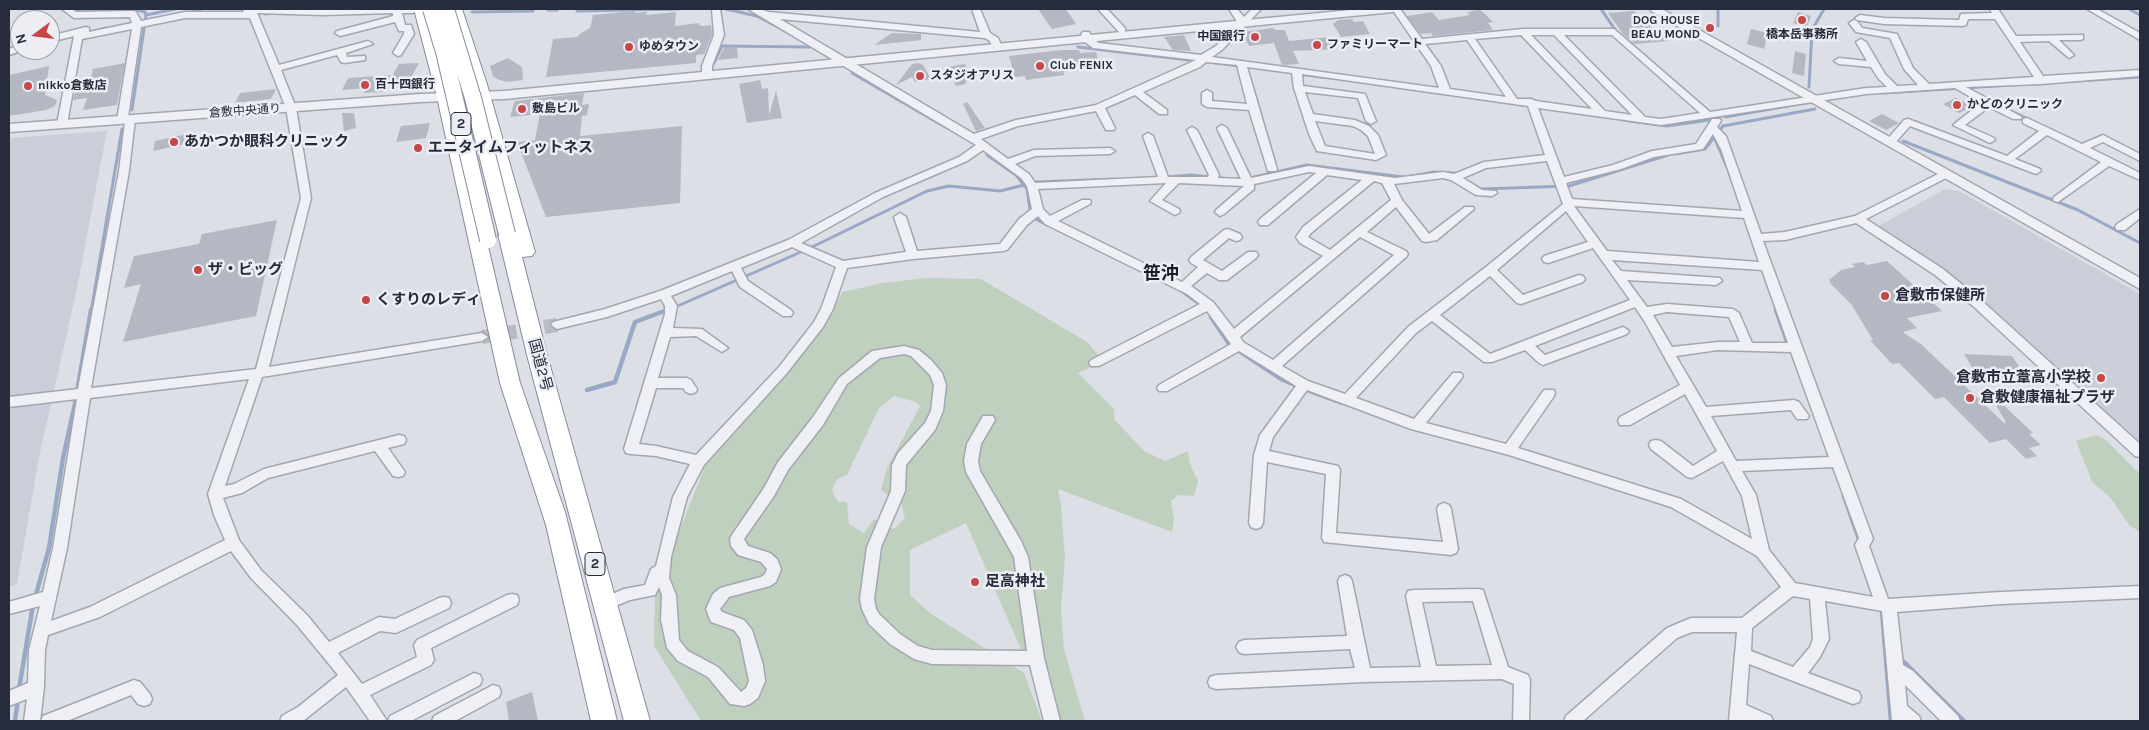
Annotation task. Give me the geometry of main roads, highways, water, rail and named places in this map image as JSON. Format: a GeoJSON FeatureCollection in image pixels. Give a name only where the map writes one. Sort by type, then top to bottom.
{"type":"FeatureCollection","features":[{"type":"Feature","properties":{"kind":"highway"},"geometry":{"type":"LineString","coordinates":[[417,9],[444,97],[510,383],[557,525]]}},
{"type":"Feature","properties":{"kind":"highway","name":"国道2号"},"geometry":{"type":"LineString","coordinates":[[431,9],[444,52],[604,721]]}},
{"type":"Feature","properties":{"kind":"highway","name":"国道2号"},"geometry":{"type":"LineString","coordinates":[[446,9],[474,98],[551,407],[637,721]]}},
{"type":"Feature","properties":{"kind":"highway"},"geometry":{"type":"LineString","coordinates":[[455,9],[523,240],[550,350],[557,383],[551,407]]}},
{"type":"Feature","properties":{"kind":"waterway"},"geometry":{"type":"LineString","coordinates":[[76,9],[86,12],[128,9]]}},
{"type":"Feature","properties":{"kind":"waterway"},"geometry":{"type":"LineString","coordinates":[[133,9],[145,12],[146,15]]}},
{"type":"Feature","properties":{"kind":"waterway"},"geometry":{"type":"LineString","coordinates":[[146,15],[175,9]]}},
{"type":"Feature","properties":{"kind":"waterway"},"geometry":{"type":"LineString","coordinates":[[577,11],[679,9]]}},
{"type":"Feature","properties":{"kind":"waterway"},"geometry":{"type":"LineString","coordinates":[[726,9],[744,13]]}},
{"type":"Feature","properties":{"kind":"waterway"},"geometry":{"type":"LineString","coordinates":[[1601,9],[1618,34]]}},
{"type":"Feature","properties":{"kind":"waterway"},"geometry":{"type":"LineString","coordinates":[[1718,9],[1718,26]]}},
{"type":"Feature","properties":{"kind":"waterway"},"geometry":{"type":"LineString","coordinates":[[1809,87],[1812,30],[1824,9]]}},
{"type":"Feature","properties":{"kind":"waterway"},"geometry":{"type":"LineString","coordinates":[[2129,9],[2140,15]]}},
{"type":"Feature","properties":{"kind":"waterway"},"geometry":{"type":"LineString","coordinates":[[188,13],[201,10]]}},
{"type":"Feature","properties":{"kind":"waterway"},"geometry":{"type":"LineString","coordinates":[[548,10],[557,10]]}},
{"type":"Feature","properties":{"kind":"waterway"},"geometry":{"type":"LineString","coordinates":[[472,12],[533,11]]}},
{"type":"Feature","properties":{"kind":"waterway"},"geometry":{"type":"LineString","coordinates":[[265,14],[275,13]]}},
{"type":"Feature","properties":{"kind":"waterway"},"geometry":{"type":"LineString","coordinates":[[743,13],[757,16],[789,33]]}},
{"type":"Feature","properties":{"kind":"waterway"},"geometry":{"type":"LineString","coordinates":[[132,110],[146,15]]}},
{"type":"Feature","properties":{"kind":"waterway"},"geometry":{"type":"LineString","coordinates":[[86,33],[106,28]]}},
{"type":"Feature","properties":{"kind":"waterway"},"geometry":{"type":"LineString","coordinates":[[714,63],[722,46],[810,47]]}},
{"type":"Feature","properties":{"kind":"waterway"},"geometry":{"type":"LineString","coordinates":[[1078,47],[1197,61]]}},
{"type":"Feature","properties":{"kind":"waterway"},"geometry":{"type":"LineString","coordinates":[[1215,63],[1240,66]]}},
{"type":"Feature","properties":{"kind":"waterway"},"geometry":{"type":"LineString","coordinates":[[852,73],[947,128]]}},
{"type":"Feature","properties":{"kind":"waterway"},"geometry":{"type":"LineString","coordinates":[[1299,74],[1330,78]]}},
{"type":"Feature","properties":{"kind":"waterway"},"geometry":{"type":"LineString","coordinates":[[1883,93],[2140,77]]}},
{"type":"Feature","properties":{"kind":"waterway"},"geometry":{"type":"LineString","coordinates":[[1725,117],[1805,103]]}},
{"type":"Feature","properties":{"kind":"waterway"},"geometry":{"type":"LineString","coordinates":[[2005,108],[2030,120]]}},
{"type":"Feature","properties":{"kind":"waterway"},"geometry":{"type":"LineString","coordinates":[[1714,137],[1723,126],[1815,109]]}},
{"type":"Feature","properties":{"kind":"waterway"},"geometry":{"type":"LineString","coordinates":[[1623,120],[1667,126],[1709,120]]}},
{"type":"Feature","properties":{"kind":"waterway"},"geometry":{"type":"LineString","coordinates":[[91,312],[122,129]]}},
{"type":"Feature","properties":{"kind":"waterway"},"geometry":{"type":"LineString","coordinates":[[1675,154],[1705,149],[1714,137]]}},
{"type":"Feature","properties":{"kind":"waterway"},"geometry":{"type":"LineString","coordinates":[[1714,137],[1729,172],[1777,312]]}},
{"type":"Feature","properties":{"kind":"waterway"},"geometry":{"type":"LineString","coordinates":[[1903,141],[2078,210],[2140,243]]}},
{"type":"Feature","properties":{"kind":"waterway"},"geometry":{"type":"LineString","coordinates":[[987,155],[1016,175],[1024,185]]}},
{"type":"Feature","properties":{"kind":"waterway"},"geometry":{"type":"LineString","coordinates":[[1467,181],[1481,189],[1569,186],[1668,155]]}},
{"type":"Feature","properties":{"kind":"waterway"},"geometry":{"type":"LineString","coordinates":[[1254,177],[1307,165],[1403,177]]}},
{"type":"Feature","properties":{"kind":"waterway"},"geometry":{"type":"LineString","coordinates":[[1412,176],[1434,172],[1454,173],[1459,176]]}},
{"type":"Feature","properties":{"kind":"waterway"},"geometry":{"type":"LineString","coordinates":[[1167,177],[1191,175],[1230,179]]}},
{"type":"Feature","properties":{"kind":"waterway"},"geometry":{"type":"LineString","coordinates":[[1024,185],[1036,182],[1115,179]]}},
{"type":"Feature","properties":{"kind":"waterway"},"geometry":{"type":"LineString","coordinates":[[664,312],[810,248],[927,191],[949,186],[1000,191],[1024,185]]}},
{"type":"Feature","properties":{"kind":"waterway"},"geometry":{"type":"LineString","coordinates":[[1024,185],[1027,189],[1030,210]]}},
{"type":"Feature","properties":{"kind":"waterway"},"geometry":{"type":"LineString","coordinates":[[1034,218],[1047,225]]}},
{"type":"Feature","properties":{"kind":"waterway"},"geometry":{"type":"LineString","coordinates":[[1177,288],[1202,306]]}},
{"type":"Feature","properties":{"kind":"waterway"},"geometry":{"type":"LineString","coordinates":[[35,598],[49,548],[63,458],[75,404],[91,310]]}},
{"type":"Feature","properties":{"kind":"waterway"},"geometry":{"type":"LineString","coordinates":[[587,390],[615,382],[635,322],[667,310]]}},
{"type":"Feature","properties":{"kind":"waterway"},"geometry":{"type":"LineString","coordinates":[[1776,310],[1789,347]]}},
{"type":"Feature","properties":{"kind":"waterway"},"geometry":{"type":"LineString","coordinates":[[1211,317],[1230,345],[1281,379],[1295,385]]}},
{"type":"Feature","properties":{"kind":"waterway"},"geometry":{"type":"LineString","coordinates":[[1304,389],[1342,403]]}},
{"type":"Feature","properties":{"kind":"waterway"},"geometry":{"type":"LineString","coordinates":[[1844,496],[1859,539]]}},
{"type":"Feature","properties":{"kind":"waterway"},"geometry":{"type":"LineString","coordinates":[[19,689],[33,605]]}},
{"type":"Feature","properties":{"kind":"waterway"},"geometry":{"type":"LineString","coordinates":[[1882,611],[1891,721]]}},
{"type":"Feature","properties":{"kind":"waterway"},"geometry":{"type":"LineString","coordinates":[[1904,662],[1964,721]]}},
{"type":"Feature","properties":{"kind":"waterway"},"geometry":{"type":"LineString","coordinates":[[15,721],[18,699]]}},
{"type":"Feature","properties":{"kind":"tunnel"},"geometry":{"type":"LineString","coordinates":[[482,337],[557,325]]}},
{"type":"Feature","properties":{"kind":"place","name":"橋本岳事務所"},"geometry":{"type":"Point","coordinates":[1802,20]}},
{"type":"Feature","properties":{"kind":"place","name":"DOG HOUSE BEAU MOND"},"geometry":{"type":"Point","coordinates":[1710,28]}},
{"type":"Feature","properties":{"kind":"place","name":"中国銀行"},"geometry":{"type":"Point","coordinates":[1255,37]}},
{"type":"Feature","properties":{"kind":"place","name":"ファミリーマート"},"geometry":{"type":"Point","coordinates":[1317,45]}},
{"type":"Feature","properties":{"kind":"place","name":"ゆめタウン"},"geometry":{"type":"Point","coordinates":[629,47]}},
{"type":"Feature","properties":{"kind":"place","name":"Club FENIX"},"geometry":{"type":"Point","coordinates":[1040,66]}},
{"type":"Feature","properties":{"kind":"place","name":"スタジオアリス"},"geometry":{"type":"Point","coordinates":[920,76]}},
{"type":"Feature","properties":{"kind":"place","name":"百十四銀行"},"geometry":{"type":"Point","coordinates":[365,85]}},
{"type":"Feature","properties":{"kind":"place","name":"nikko倉敷店"},"geometry":{"type":"Point","coordinates":[28,86]}},
{"type":"Feature","properties":{"kind":"place","name":"かどのクリニック"},"geometry":{"type":"Point","coordinates":[1957,105]}},
{"type":"Feature","properties":{"kind":"place","name":"敷島ビル"},"geometry":{"type":"Point","coordinates":[522,109]}},
{"type":"Feature","properties":{"kind":"place","name":"あかつか眼科クリニック"},"geometry":{"type":"Point","coordinates":[174,142]}},
{"type":"Feature","properties":{"kind":"place","name":"エニタイムフィットネス"},"geometry":{"type":"Point","coordinates":[418,148]}},
{"type":"Feature","properties":{"kind":"place","name":"ザ・ビッグ"},"geometry":{"type":"Point","coordinates":[198,270]}},
{"type":"Feature","properties":{"kind":"place","name":"倉敷市保健所"},"geometry":{"type":"Point","coordinates":[1885,296]}},
{"type":"Feature","properties":{"kind":"place","name":"くすりのレディ"},"geometry":{"type":"Point","coordinates":[366,300]}},
{"type":"Feature","properties":{"kind":"place","name":"倉敷市立葦高小学校"},"geometry":{"type":"Point","coordinates":[2101,378]}},
{"type":"Feature","properties":{"kind":"place","name":"倉敷健康福祉プラザ"},"geometry":{"type":"Point","coordinates":[1970,398]}},
{"type":"Feature","properties":{"kind":"place","name":"足高神社"},"geometry":{"type":"Point","coordinates":[975,582]}},
{"type":"Feature","properties":{"kind":"district","name":"笹沖"},"geometry":{"type":"Point","coordinates":[1161,274]}}]}
